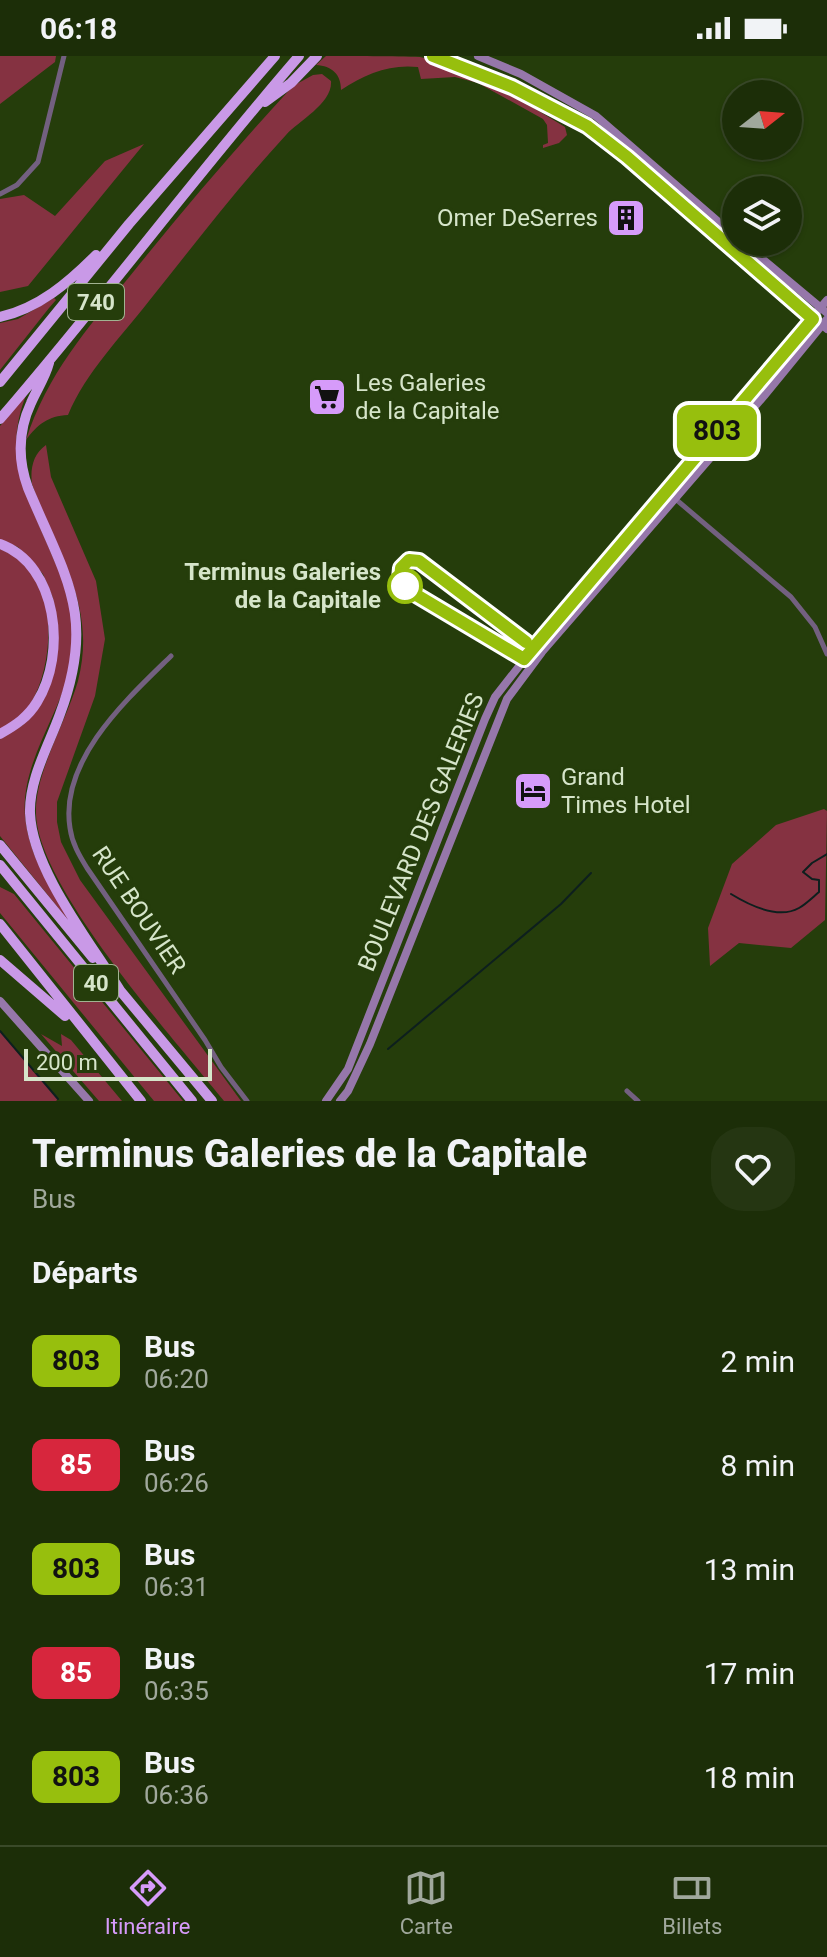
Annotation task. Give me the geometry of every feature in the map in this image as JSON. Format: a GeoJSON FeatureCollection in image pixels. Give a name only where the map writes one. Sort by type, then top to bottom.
{"type":"FeatureCollection","features":[{"type":"Feature","properties":{"kind":"highway"},"geometry":{"type":"LineString","coordinates":[[253,80],[266,56]]}},
{"type":"Feature","properties":{"kind":"highway","name":"740"},"geometry":{"type":"LineString","coordinates":[[0,382],[129,224],[275,56]]}},
{"type":"Feature","properties":{"kind":"highway","name":"740"},"geometry":{"type":"LineString","coordinates":[[0,419],[299,56]]}},
{"type":"Feature","properties":{"kind":"highway"},"geometry":{"type":"LineString","coordinates":[[245,119],[291,83],[317,56]]}},
{"type":"Feature","properties":{"kind":"highway"},"geometry":{"type":"LineString","coordinates":[[0,317],[17,313],[65,286],[129,224]]}},
{"type":"Feature","properties":{"kind":"highway"},"geometry":{"type":"LineString","coordinates":[[49,363],[25,417],[19,450],[28,488],[70,586],[78,634],[75,668],[37,774],[30,813],[42,862],[121,992]]}},
{"type":"Feature","properties":{"kind":"highway"},"geometry":{"type":"LineString","coordinates":[[0,544],[16,552],[38,575],[49,602],[53,633],[50,669],[39,700],[19,723],[0,734]]}},
{"type":"Feature","properties":{"kind":"highway"},"geometry":{"type":"LineString","coordinates":[[0,845],[212,1101]]}},
{"type":"Feature","properties":{"kind":"highway","name":"40"},"geometry":{"type":"LineString","coordinates":[[0,865],[192,1101]]}},
{"type":"Feature","properties":{"kind":"highway","name":"40"},"geometry":{"type":"LineString","coordinates":[[0,924],[141,1101]]}},
{"type":"Feature","properties":{"kind":"highway"},"geometry":{"type":"LineString","coordinates":[[0,960],[91,1040]]}},
{"type":"Feature","properties":{"kind":"street"},"geometry":{"type":"LineString","coordinates":[[0,194],[17,185],[38,162],[64,56]]}},
{"type":"Feature","properties":{"kind":"street"},"geometry":{"type":"LineString","coordinates":[[432,56],[512,87],[587,126],[620,151],[813,319],[825,325]]}},
{"type":"Feature","properties":{"kind":"street"},"geometry":{"type":"LineString","coordinates":[[478,56],[521,74],[596,116],[722,225]]}},
{"type":"Feature","properties":{"kind":"street"},"geometry":{"type":"LineString","coordinates":[[760,256],[825,307]]}},
{"type":"Feature","properties":{"kind":"street","name":"BOULEVARD DES GALERIES"},"geometry":{"type":"LineString","coordinates":[[326,1101],[348,1069],[495,697],[514,670],[825,307]]}},
{"type":"Feature","properties":{"kind":"street","name":"BOULEVARD DES GALERIES"},"geometry":{"type":"LineString","coordinates":[[340,1101],[348,1091],[370,1044],[507,699],[542,652],[825,325]]}},
{"type":"Feature","properties":{"kind":"street"},"geometry":{"type":"LineString","coordinates":[[666,491],[791,597],[815,627],[827,654]]}},
{"type":"Feature","properties":{"kind":"street","name":"RUE BOUVIER"},"geometry":{"type":"LineString","coordinates":[[171,656],[123,702],[94,741],[74,782],[69,825],[76,848],[87,868],[247,1101]]}},
{"type":"Feature","properties":{"kind":"street"},"geometry":{"type":"LineString","coordinates":[[0,1001],[89,1101]]}},
{"type":"Feature","properties":{"kind":"street"},"geometry":{"type":"LineString","coordinates":[[627,1091],[638,1101]]}},
{"type":"Feature","properties":{"kind":"shaded area"},"geometry":{"type":"Polygon","coordinates":[[[0,56],[56,56],[55,62],[0,104],[0,56]]]}},
{"type":"Feature","properties":{"kind":"shaded area"},"geometry":{"type":"Polygon","coordinates":[[[326,56],[420,57],[439,62],[513,96],[565,127],[567,135],[559,143],[543,148],[548,143],[547,125],[543,119],[478,83],[455,77],[421,79],[418,67],[378,71],[341,90],[334,72],[316,65],[326,56]]]}},
{"type":"Feature","properties":{"kind":"shaded area"},"geometry":{"type":"Polygon","coordinates":[[[322,74],[331,81],[327,97],[286,135],[250,175],[94,370],[68,415],[44,422],[26,440],[57,373],[114,296],[293,86],[313,75],[322,74]]]}},
{"type":"Feature","properties":{"kind":"shaded area"},"geometry":{"type":"Polygon","coordinates":[[[144,144],[28,286],[0,292],[0,199],[24,195],[55,216],[105,161],[144,144]]]}},
{"type":"Feature","properties":{"kind":"shaded area"},"geometry":{"type":"Polygon","coordinates":[[[54,298],[56,300],[0,370],[0,323],[18,319],[54,298]]]}},
{"type":"Feature","properties":{"kind":"shaded area"},"geometry":{"type":"Polygon","coordinates":[[[27,393],[19,416],[17,459],[28,498],[68,589],[73,636],[69,672],[28,778],[25,816],[37,862],[77,931],[0,836],[0,737],[23,725],[54,669],[58,629],[53,598],[43,574],[18,547],[0,540],[0,426],[27,393]]]}},
{"type":"Feature","properties":{"kind":"shaded area"},"geometry":{"type":"Polygon","coordinates":[[[46,445],[51,477],[96,581],[105,639],[95,696],[57,802],[61,842],[80,880],[241,1101],[224,1101],[112,962],[59,881],[43,845],[36,814],[40,782],[78,681],[83,653],[82,627],[71,579],[32,484],[33,462],[46,445]]]}},
{"type":"Feature","properties":{"kind":"shaded area"},"geometry":{"type":"Polygon","coordinates":[[[0,549],[20,559],[34,574],[42,590],[47,609],[48,648],[32,701],[22,714],[0,730],[0,549]]]}},
{"type":"Feature","properties":{"kind":"shaded area"},"geometry":{"type":"Polygon","coordinates":[[[824,809],[827,811],[825,920],[791,948],[739,943],[710,966],[708,928],[732,864],[776,825],[824,809]]]}},
{"type":"Feature","properties":{"kind":"shaded area"},"geometry":{"type":"Polygon","coordinates":[[[0,887],[14,894],[183,1101],[154,1101],[0,913],[0,887]]]}},
{"type":"Feature","properties":{"kind":"shaded area"},"geometry":{"type":"Polygon","coordinates":[[[0,1031],[58,1099],[56,1101],[0,1101],[0,1031]]]}},
{"type":"Feature","properties":{"kind":"shaded area"},"geometry":{"type":"Polygon","coordinates":[[[41,1034],[62,1046],[61,1034],[71,1040],[122,1101],[99,1101],[41,1034]]]}},
{"type":"Feature","properties":{"kind":"waterway"},"geometry":{"type":"LineString","coordinates":[[731,894],[773,912],[799,908],[819,892],[819,880],[803,872],[827,854]]}},
{"type":"Feature","properties":{"kind":"waterway"},"geometry":{"type":"LineString","coordinates":[[388,1049],[561,904],[591,873]]}},
{"type":"Feature","properties":{"kind":"waterway"},"geometry":{"type":"LineString","coordinates":[[0,1031],[58,1099]]}},
{"type":"Feature","properties":{"kind":"bus line","name":"803"},"geometry":{"type":"LineString","coordinates":[[433,56],[512,87],[587,126],[627,157],[813,319],[524,659],[408,590],[399,574],[404,563],[412,559],[419,561],[526,642]]}},
{"type":"Feature","properties":{"kind":"place","name":"Omer DeSerres"},"geometry":{"type":"Point","coordinates":[626,218]}},
{"type":"Feature","properties":{"kind":"place","name":"Les Galeries de la Capitale"},"geometry":{"type":"Point","coordinates":[327,397]}},
{"type":"Feature","properties":{"kind":"place","name":"Terminus Galeries de la Capitale"},"geometry":{"type":"Point","coordinates":[405,586]}},
{"type":"Feature","properties":{"kind":"place","name":"Grand Times Hotel"},"geometry":{"type":"Point","coordinates":[533,791]}}]}
